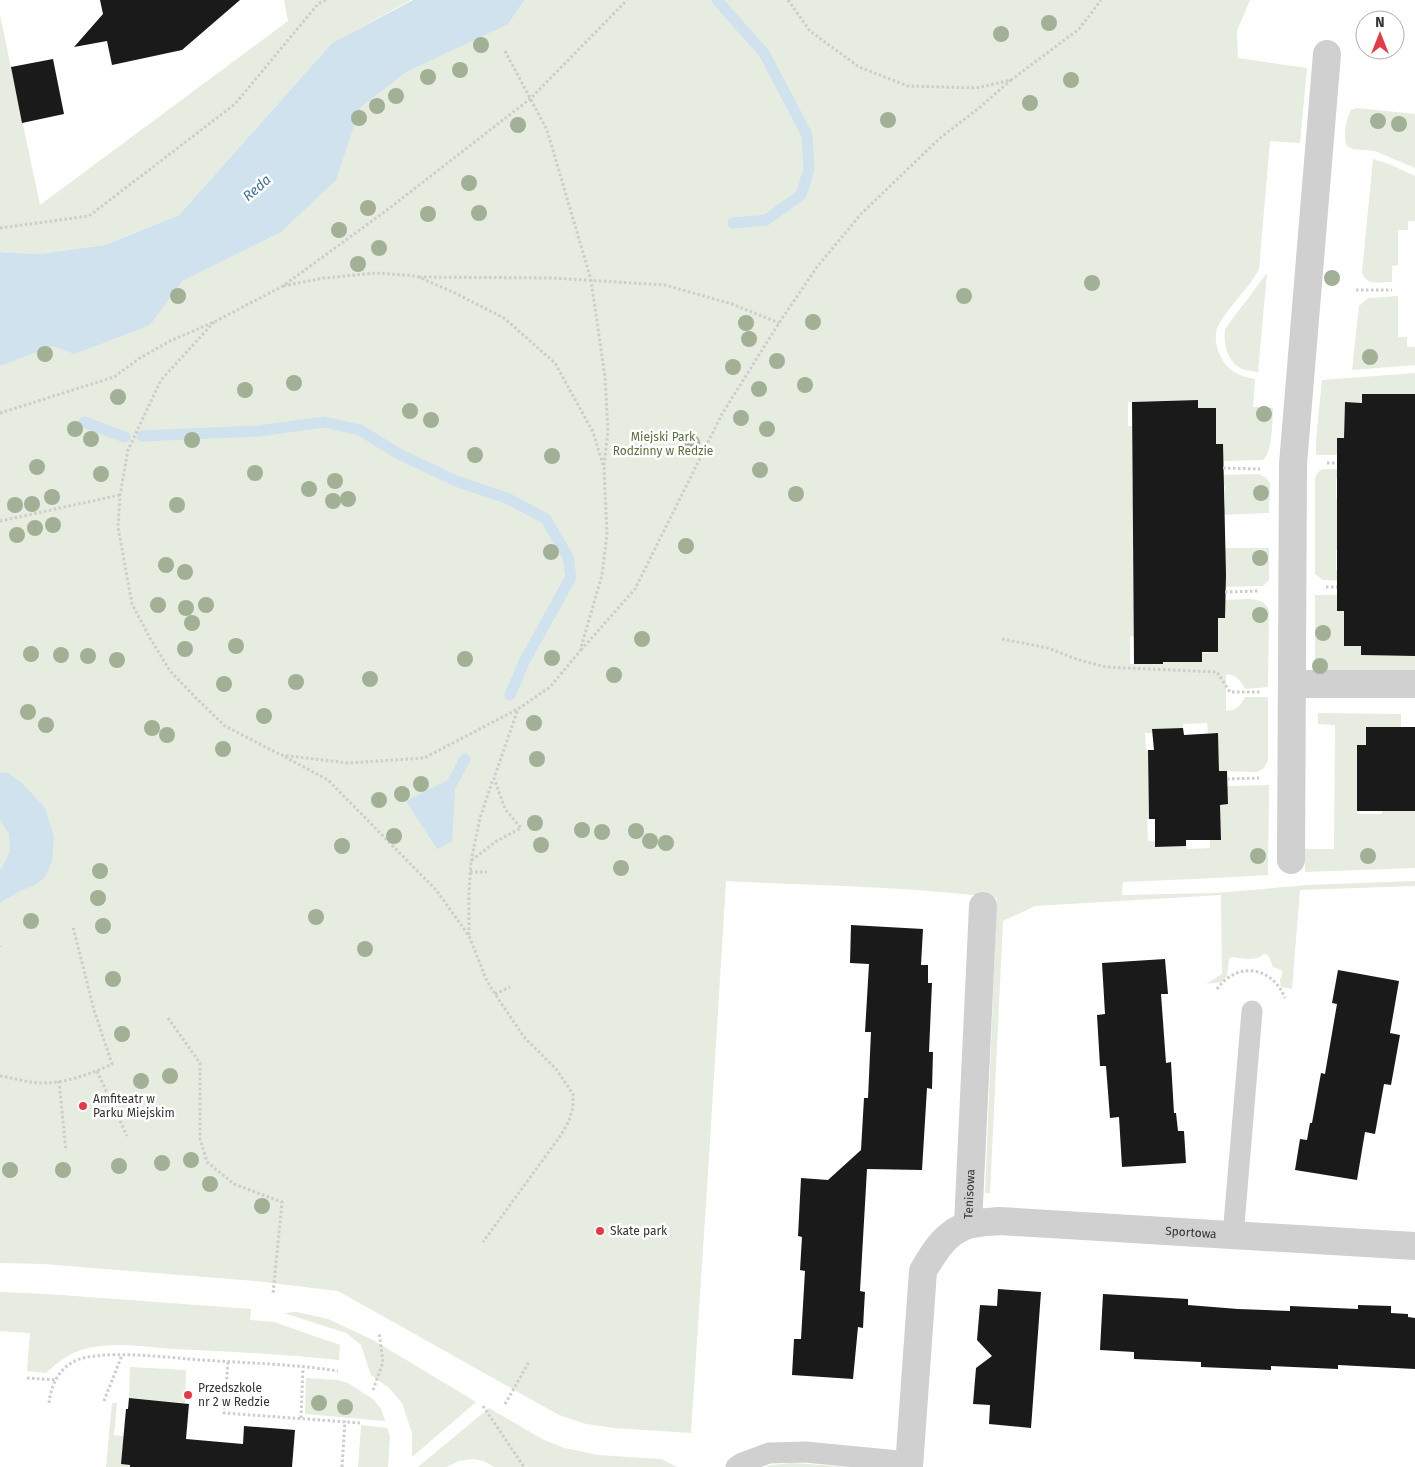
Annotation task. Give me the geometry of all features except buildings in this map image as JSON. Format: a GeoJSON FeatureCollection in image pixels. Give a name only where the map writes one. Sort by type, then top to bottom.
{"type":"FeatureCollection","features":[{"type":"Feature","properties":{"kind":"street"},"geometry":{"type":"LineString","coordinates":[[1291,860],[1293,464],[1327,54]]}},
{"type":"Feature","properties":{"kind":"street"},"geometry":{"type":"LineString","coordinates":[[1292,684],[1415,684]]}},
{"type":"Feature","properties":{"kind":"street","name":"Tenisowa"},"geometry":{"type":"LineString","coordinates":[[909,1464],[923,1271],[932,1254],[946,1238],[968,1225],[983,906]]}},
{"type":"Feature","properties":{"kind":"street","name":"Sportowa"},"geometry":{"type":"LineString","coordinates":[[968,1225],[1000,1221],[1415,1246]]}},
{"type":"Feature","properties":{"kind":"lane"},"geometry":{"type":"LineString","coordinates":[[1233,1236],[1252,1011]]}},
{"type":"Feature","properties":{"kind":"lane"},"geometry":{"type":"LineString","coordinates":[[736,1467],[769,1453],[805,1452],[909,1464]]}},
{"type":"Feature","properties":{"kind":"path"},"geometry":{"type":"LineString","coordinates":[[0,228],[89,216],[235,104],[318,4],[326,0]]}},
{"type":"Feature","properties":{"kind":"path"},"geometry":{"type":"LineString","coordinates":[[0,413],[114,377],[140,358],[170,341],[214,322],[283,286],[387,210],[530,99],[627,0]]}},
{"type":"Feature","properties":{"kind":"path"},"geometry":{"type":"LineString","coordinates":[[788,0],[810,31],[859,67],[908,86],[976,88],[1011,80]]}},
{"type":"Feature","properties":{"kind":"path"},"geometry":{"type":"LineString","coordinates":[[281,755],[348,763],[424,758],[518,709],[550,687],[635,589],[722,414],[779,323],[817,267],[861,214],[940,138],[1011,80],[1079,29],[1101,0]]}},
{"type":"Feature","properties":{"kind":"path"},"geometry":{"type":"LineString","coordinates":[[505,51],[547,130],[591,280],[605,377],[608,431],[604,468],[607,534],[602,575],[580,651]]}},
{"type":"Feature","properties":{"kind":"path"},"geometry":{"type":"LineString","coordinates":[[283,286],[324,278],[376,273],[416,276],[552,278],[665,285],[732,304],[779,323]]}},
{"type":"Feature","properties":{"kind":"path"},"geometry":{"type":"LineString","coordinates":[[416,276],[504,318],[555,363],[593,432],[604,468]]}},
{"type":"Feature","properties":{"kind":"path"},"geometry":{"type":"LineString","coordinates":[[1356,290],[1392,290]]}},
{"type":"Feature","properties":{"kind":"path"},"geometry":{"type":"LineString","coordinates":[[214,322],[162,380],[128,450],[120,495],[118,527],[132,604],[170,670],[196,699],[225,726],[328,780],[437,891],[469,936],[487,981],[495,994],[524,1037],[556,1069],[573,1094],[570,1121],[484,1242]]}},
{"type":"Feature","properties":{"kind":"path"},"geometry":{"type":"LineString","coordinates":[[1223,468],[1265,469]]}},
{"type":"Feature","properties":{"kind":"path"},"geometry":{"type":"LineString","coordinates":[[0,521],[120,495]]}},
{"type":"Feature","properties":{"kind":"path"},"geometry":{"type":"LineString","coordinates":[[1225,592],[1263,591]]}},
{"type":"Feature","properties":{"kind":"path"},"geometry":{"type":"LineString","coordinates":[[1002,639],[1048,648],[1079,660],[1106,667],[1217,672],[1230,692],[1264,692]]}},
{"type":"Feature","properties":{"kind":"path"},"geometry":{"type":"LineString","coordinates":[[469,936],[471,861],[480,818],[518,709]]}},
{"type":"Feature","properties":{"kind":"path"},"geometry":{"type":"LineString","coordinates":[[471,861],[495,842],[521,828],[505,809],[494,778]]}},
{"type":"Feature","properties":{"kind":"path"},"geometry":{"type":"LineString","coordinates":[[1227,780],[1263,778]]}},
{"type":"Feature","properties":{"kind":"path"},"geometry":{"type":"LineString","coordinates":[[470,872],[487,872]]}},
{"type":"Feature","properties":{"kind":"path"},"geometry":{"type":"LineString","coordinates":[[0,1076],[40,1083],[59,1081],[97,1072],[112,1064],[94,1010],[73,927]]}},
{"type":"Feature","properties":{"kind":"path"},"geometry":{"type":"LineString","coordinates":[[495,994],[510,987]]}},
{"type":"Feature","properties":{"kind":"path"},"geometry":{"type":"LineString","coordinates":[[168,1018],[200,1063],[200,1139],[207,1162],[234,1184],[282,1202],[273,1294]]}},
{"type":"Feature","properties":{"kind":"path"},"geometry":{"type":"LineString","coordinates":[[97,1072],[128,1136]]}},
{"type":"Feature","properties":{"kind":"path"},"geometry":{"type":"LineString","coordinates":[[59,1081],[66,1150]]}},
{"type":"Feature","properties":{"kind":"path"},"geometry":{"type":"LineString","coordinates":[[373,1390],[383,1362],[379,1332]]}},
{"type":"Feature","properties":{"kind":"path"},"geometry":{"type":"LineString","coordinates":[[104,1401],[122,1355]]}},
{"type":"Feature","properties":{"kind":"path"},"geometry":{"type":"LineString","coordinates":[[49,1403],[50,1392],[55,1380],[62,1371],[73,1362],[87,1357],[122,1355],[303,1366],[338,1371]]}},
{"type":"Feature","properties":{"kind":"path"},"geometry":{"type":"LineString","coordinates":[[228,1362],[224,1413],[361,1423]]}},
{"type":"Feature","properties":{"kind":"path"},"geometry":{"type":"LineString","coordinates":[[505,1404],[529,1362]]}},
{"type":"Feature","properties":{"kind":"path"},"geometry":{"type":"LineString","coordinates":[[301,1418],[303,1366]]}},
{"type":"Feature","properties":{"kind":"path"},"geometry":{"type":"LineString","coordinates":[[27,1378],[55,1380]]}},
{"type":"Feature","properties":{"kind":"path"},"geometry":{"type":"LineString","coordinates":[[483,1406],[524,1467]]}},
{"type":"Feature","properties":{"kind":"path"},"geometry":{"type":"LineString","coordinates":[[342,1467],[345,1421]]}},
{"type":"Feature","properties":{"kind":"green space"},"geometry":{"type":"Polygon","coordinates":[[[284,0],[411,0],[332,43],[179,215],[105,245],[39,254],[0,252],[0,15],[40,205],[288,21],[284,0]]]}},
{"type":"Feature","properties":{"kind":"green space","name":"Miejski Park Rodzinny w Redzie"},"geometry":{"type":"Polygon","coordinates":[[[504,0],[1250,0],[1237,31],[1238,58],[1307,68],[1300,143],[1270,141],[1259,269],[1255,277],[1222,319],[1216,334],[1217,349],[1227,366],[1240,375],[1255,379],[1253,407],[1273,408],[1269,450],[1263,460],[1223,461],[1223,444],[1216,444],[1216,409],[1198,408],[1198,400],[1128,402],[1128,426],[1132,426],[1134,636],[1130,637],[1130,664],[1163,664],[1163,659],[1202,662],[1202,653],[1218,652],[1218,618],[1225,600],[1251,599],[1262,602],[1267,606],[1269,611],[1268,687],[1245,689],[1238,678],[1226,674],[1226,711],[1238,707],[1245,697],[1268,697],[1268,760],[1264,768],[1257,772],[1219,771],[1218,733],[1208,733],[1207,723],[1183,724],[1183,728],[1152,729],[1152,733],[1145,733],[1146,749],[1148,750],[1148,841],[1155,841],[1156,847],[1186,846],[1187,849],[1210,848],[1210,840],[1220,805],[1227,804],[1227,786],[1269,785],[1268,875],[1123,882],[1122,895],[1216,893],[1308,885],[1415,881],[1415,886],[1300,890],[1292,989],[1281,987],[1280,980],[1283,972],[1273,967],[1268,955],[1264,954],[1253,959],[1232,957],[1229,959],[1227,976],[1222,982],[1206,984],[1222,974],[1221,895],[1035,906],[1003,921],[990,1193],[985,1193],[997,898],[896,889],[726,881],[691,1433],[614,1428],[586,1424],[559,1415],[338,1291],[255,1281],[44,1264],[0,1263],[0,345],[504,0]]]}},
{"type":"Feature","properties":{"kind":"green space"},"geometry":{"type":"Polygon","coordinates":[[[1357,108],[1415,114],[1415,168],[1375,151],[1353,149],[1347,146],[1345,133],[1348,118],[1351,110],[1357,108]]]}},
{"type":"Feature","properties":{"kind":"green space"},"geometry":{"type":"Polygon","coordinates":[[[1373,159],[1415,176],[1415,221],[1408,221],[1408,230],[1398,230],[1398,265],[1392,266],[1392,282],[1378,283],[1370,281],[1366,279],[1362,272],[1373,159]]]}},
{"type":"Feature","properties":{"kind":"green space"},"geometry":{"type":"Polygon","coordinates":[[[1267,273],[1258,372],[1245,370],[1234,363],[1228,353],[1225,329],[1267,273]]]}},
{"type":"Feature","properties":{"kind":"green space"},"geometry":{"type":"Polygon","coordinates":[[[1398,296],[1398,337],[1407,337],[1407,347],[1415,347],[1415,365],[1352,370],[1359,306],[1368,298],[1398,296]]]}},
{"type":"Feature","properties":{"kind":"green space"},"geometry":{"type":"Polygon","coordinates":[[[1415,373],[1415,394],[1362,403],[1345,402],[1344,438],[1337,438],[1337,455],[1316,455],[1322,380],[1415,373]]]}},
{"type":"Feature","properties":{"kind":"green space"},"geometry":{"type":"Polygon","coordinates":[[[1324,469],[1345,469],[1345,479],[1336,479],[1336,499],[1345,499],[1345,550],[1336,550],[1336,570],[1345,570],[1345,581],[1323,580],[1315,574],[1315,479],[1318,472],[1324,469]]]}},
{"type":"Feature","properties":{"kind":"green space"},"geometry":{"type":"Polygon","coordinates":[[[1259,474],[1270,483],[1269,513],[1217,515],[1217,507],[1225,507],[1225,487],[1216,486],[1216,475],[1259,474]]]}},
{"type":"Feature","properties":{"kind":"green space"},"geometry":{"type":"Polygon","coordinates":[[[1218,548],[1269,548],[1269,580],[1263,586],[1218,587],[1218,548]]]}},
{"type":"Feature","properties":{"kind":"green space"},"geometry":{"type":"Polygon","coordinates":[[[1315,595],[1337,595],[1337,611],[1344,611],[1344,646],[1361,646],[1361,655],[1415,656],[1415,676],[1315,676],[1315,595]]]}},
{"type":"Feature","properties":{"kind":"green space"},"geometry":{"type":"Polygon","coordinates":[[[1318,713],[1401,714],[1401,727],[1366,727],[1366,745],[1357,745],[1357,814],[1382,814],[1382,811],[1415,811],[1415,868],[1305,872],[1305,849],[1334,849],[1335,725],[1318,724],[1318,713]]]}},
{"type":"Feature","properties":{"kind":"green space"},"geometry":{"type":"Polygon","coordinates":[[[0,1292],[251,1309],[250,1320],[274,1322],[340,1345],[339,1360],[130,1345],[106,1345],[74,1353],[46,1373],[27,1371],[30,1333],[0,1331],[0,1292]]]}},
{"type":"Feature","properties":{"kind":"green space"},"geometry":{"type":"Polygon","coordinates":[[[297,1312],[328,1319],[373,1340],[476,1402],[412,1457],[412,1433],[402,1403],[389,1388],[371,1375],[361,1345],[346,1333],[284,1313],[297,1312]]]}},
{"type":"Feature","properties":{"kind":"green space"},"geometry":{"type":"Polygon","coordinates":[[[130,1367],[186,1370],[185,1403],[129,1398],[130,1367]]]}},
{"type":"Feature","properties":{"kind":"green space"},"geometry":{"type":"Polygon","coordinates":[[[306,1378],[337,1380],[348,1383],[374,1400],[381,1409],[385,1421],[305,1414],[306,1378]]]}},
{"type":"Feature","properties":{"kind":"green space"},"geometry":{"type":"Polygon","coordinates":[[[112,1403],[117,1403],[114,1435],[124,1436],[121,1463],[130,1465],[130,1467],[106,1467],[112,1403]]]}},
{"type":"Feature","properties":{"kind":"green space"},"geometry":{"type":"Polygon","coordinates":[[[489,1408],[542,1439],[564,1448],[598,1455],[661,1459],[677,1467],[494,1467],[484,1461],[472,1459],[459,1461],[446,1467],[418,1467],[489,1408]]]}},
{"type":"Feature","properties":{"kind":"green space"},"geometry":{"type":"Polygon","coordinates":[[[361,1425],[387,1428],[390,1436],[388,1467],[358,1467],[361,1425]]]}},
{"type":"Feature","properties":{"kind":"green space"},"geometry":{"type":"Polygon","coordinates":[[[793,1463],[852,1467],[766,1467],[793,1463]]]}},
{"type":"Feature","properties":{"kind":"water","name":"Reda"},"geometry":{"type":"Polygon","coordinates":[[[413,0],[524,0],[508,24],[406,72],[360,108],[336,180],[281,232],[182,281],[150,325],[74,354],[53,346],[0,366],[0,252],[39,254],[105,245],[179,215],[332,43],[413,0]]]}},
{"type":"Feature","properties":{"kind":"water"},"geometry":{"type":"Polygon","coordinates":[[[0,773],[8,773],[22,783],[45,808],[54,837],[52,861],[45,877],[35,885],[18,892],[0,903],[0,869],[10,851],[9,834],[0,820],[0,773]]]}},
{"type":"Feature","properties":{"kind":"water"},"geometry":{"type":"Polygon","coordinates":[[[446,781],[455,788],[452,842],[437,849],[406,801],[446,781]]]}},
{"type":"Feature","properties":{"kind":"waterway"},"geometry":{"type":"LineString","coordinates":[[717,0],[764,53],[807,135],[809,169],[801,195],[766,220],[733,223]]}},
{"type":"Feature","properties":{"kind":"waterway"},"geometry":{"type":"LineString","coordinates":[[84,422],[125,437]]}},
{"type":"Feature","properties":{"kind":"waterway"},"geometry":{"type":"LineString","coordinates":[[142,436],[259,431],[324,422],[360,430],[399,454],[456,481],[509,499],[546,519],[568,557],[571,577],[524,662],[510,695]]}},
{"type":"Feature","properties":{"kind":"waterway"},"geometry":{"type":"LineString","coordinates":[[451,785],[465,759]]}},
{"type":"Feature","properties":{"kind":"place","name":"Amfiteatr w Parku Miejskim"},"geometry":{"type":"Point","coordinates":[83,1106]}},
{"type":"Feature","properties":{"kind":"place","name":"Skate park"},"geometry":{"type":"Point","coordinates":[600,1231]}},
{"type":"Feature","properties":{"kind":"place","name":"Przedszkole nr 2 w Redzie"},"geometry":{"type":"Point","coordinates":[188,1395]}}]}
